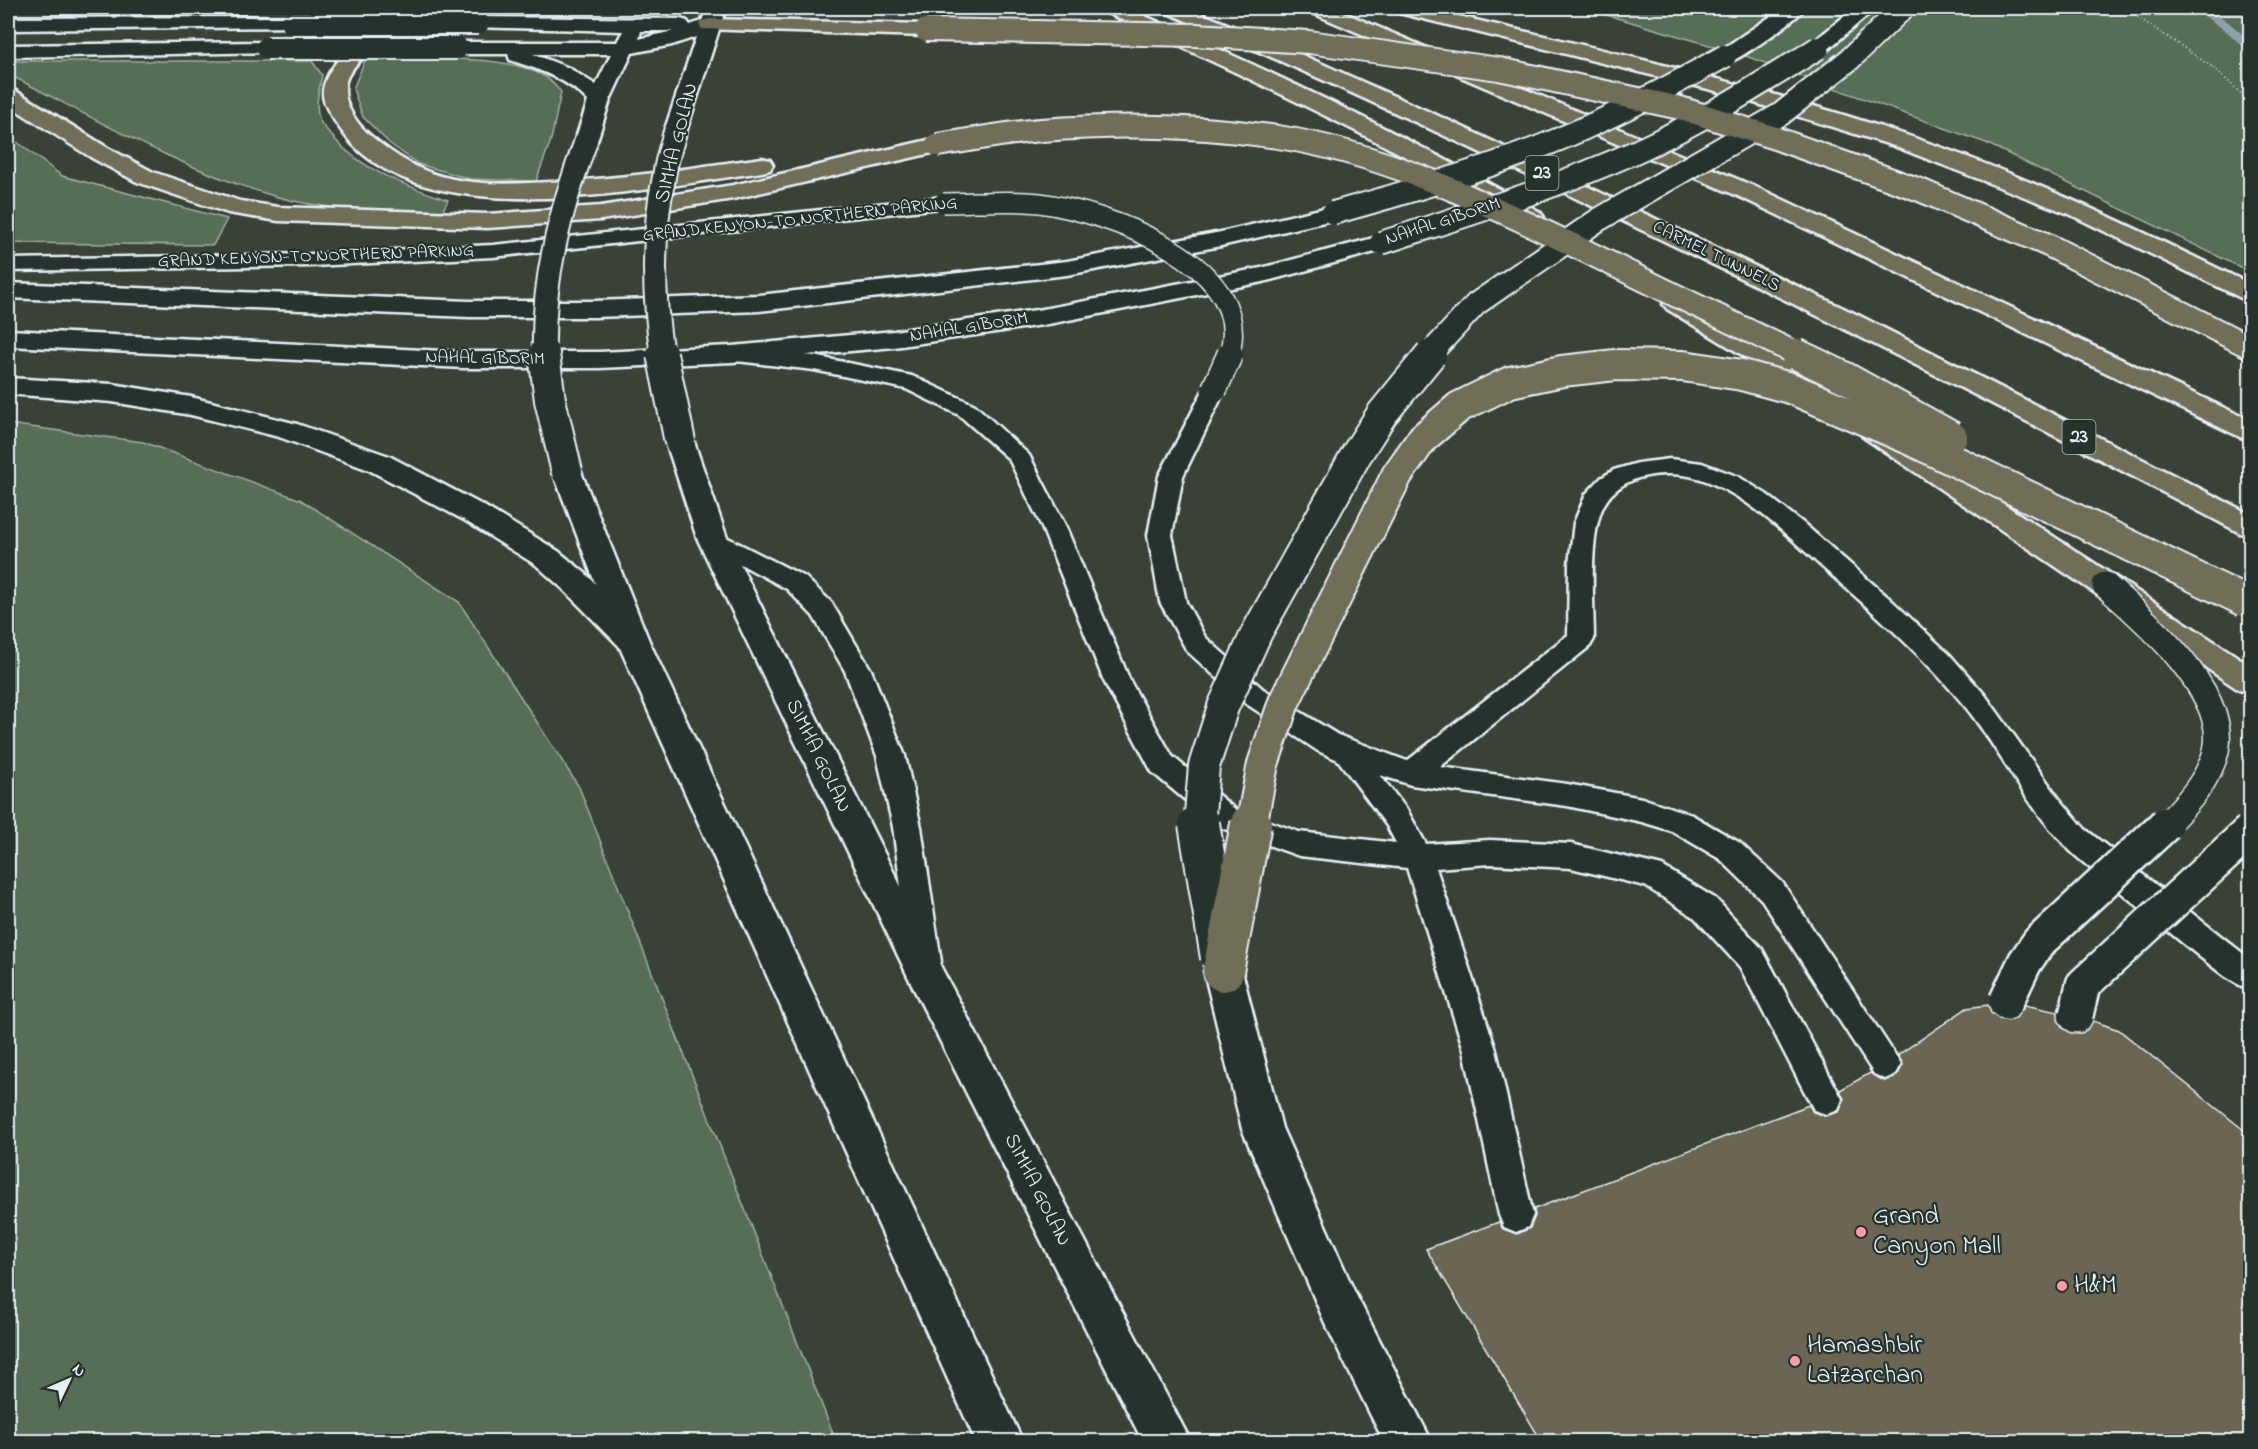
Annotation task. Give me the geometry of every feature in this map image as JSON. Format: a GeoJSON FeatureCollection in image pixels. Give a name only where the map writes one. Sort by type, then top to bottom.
{"type":"FeatureCollection","features":[{"type":"Feature","properties":{"kind":"highway"},"geometry":{"type":"LineString","coordinates":[[410,8],[347,62],[336,79],[333,96],[342,115],[356,135],[379,154],[431,181],[465,189],[515,191],[616,186],[1040,130],[1138,125],[1214,129],[1280,137],[1398,168],[1471,196],[1846,378],[2248,602]]}},
{"type":"Feature","properties":{"kind":"highway"},"geometry":{"type":"LineString","coordinates":[[852,8],[926,30]]}},
{"type":"Feature","properties":{"kind":"highway"},"geometry":{"type":"LineString","coordinates":[[1112,8],[1303,95],[1402,144],[1525,213],[1753,350],[2250,681]]}},
{"type":"Feature","properties":{"kind":"highway","name":"CARMEL TUNNELS"},"geometry":{"type":"LineString","coordinates":[[1172,8],[1446,128],[1907,349],[2250,526]]}},
{"type":"Feature","properties":{"kind":"highway"},"geometry":{"type":"LineString","coordinates":[[1317,8],[1683,164],[1902,264],[2250,431]]}},
{"type":"Feature","properties":{"kind":"highway"},"geometry":{"type":"LineString","coordinates":[[1402,8],[1719,84],[1899,140],[2077,209],[2250,293]]}},
{"type":"Feature","properties":{"kind":"highway"},"geometry":{"type":"LineString","coordinates":[[713,16],[926,30],[1196,35],[1310,42],[1499,69],[1669,106],[1775,138],[1920,190],[2048,245],[2250,347]]}},
{"type":"Feature","properties":{"kind":"highway"},"geometry":{"type":"LineString","coordinates":[[8,96],[100,153],[145,177],[236,208],[278,214],[488,221],[601,213],[733,192],[937,145]]}},
{"type":"Feature","properties":{"kind":"highway"},"geometry":{"type":"LineString","coordinates":[[1223,971],[1263,764],[1284,702],[1397,475],[1423,438],[1460,407],[1510,382],[1562,371],[1616,365],[1683,366],[1742,375],[1790,388],[1907,438],[2248,602]]}},
{"type":"Feature","properties":{"kind":"main road"},"geometry":{"type":"LineString","coordinates":[[514,21],[565,8]]}},
{"type":"Feature","properties":{"kind":"main road","name":"NAHAL GIBORIM"},"geometry":{"type":"LineString","coordinates":[[8,291],[469,309],[595,309],[759,303],[1067,268],[1221,238],[1333,213],[1484,166],[1566,136],[1660,92],[1761,33],[1795,8]]}},
{"type":"Feature","properties":{"kind":"main road","name":"NAHAL GIBORIM"},"geometry":{"type":"LineString","coordinates":[[8,338],[464,360],[599,360],[732,354],[894,339],[1043,317],[1263,276],[1381,243],[1539,191],[1611,163],[1733,102],[1818,48],[1866,8]]}},
{"type":"Feature","properties":{"kind":"main road"},"geometry":{"type":"LineString","coordinates":[[1409,1442],[1340,1308],[1262,1130],[1223,971],[1199,829],[1204,766],[1223,707],[1257,632],[1356,455],[1382,414],[1476,304],[1598,220],[1781,114],[1850,59],[1903,8]]}},
{"type":"Feature","properties":{"kind":"main road"},"geometry":{"type":"LineString","coordinates":[[639,15],[599,100],[561,213],[549,264],[543,327],[544,357],[552,416],[567,472],[633,641],[1000,1442]]}},
{"type":"Feature","properties":{"kind":"main road"},"geometry":{"type":"LineString","coordinates":[[8,24],[478,22],[639,15],[713,16]]}},
{"type":"Feature","properties":{"kind":"main road"},"geometry":{"type":"LineString","coordinates":[[8,51],[624,48],[675,39],[713,16]]}},
{"type":"Feature","properties":{"kind":"main road","name":"SIMHA GOLAN"},"geometry":{"type":"LineString","coordinates":[[713,16],[675,132],[662,184],[655,257],[658,337],[680,442],[712,538],[928,981],[1168,1442]]}},
{"type":"Feature","properties":{"kind":"main road"},"geometry":{"type":"LineString","coordinates":[[489,48],[562,73],[591,90],[599,100]]}},
{"type":"Feature","properties":{"kind":"main road"},"geometry":{"type":"LineString","coordinates":[[8,386],[112,393],[191,406],[288,430],[379,463],[474,513],[547,558],[574,581],[633,641]]}},
{"type":"Feature","properties":{"kind":"lane","name":"GRAND KENYON-TO NORTHERN PARKING"},"geometry":{"type":"LineString","coordinates":[[8,265],[217,261],[490,251],[602,241],[831,213],[942,203],[1036,202],[1078,209],[1116,220],[1177,253],[1208,278],[1219,290],[1229,309],[1233,332],[1228,356],[1214,390],[1171,476],[1160,535],[1173,602],[1196,644],[1254,696],[1328,743],[1348,752],[1412,774],[1567,795],[1642,810],[1682,822],[1730,851],[1772,891],[1886,1064]]}},
{"type":"Feature","properties":{"kind":"lane"},"geometry":{"type":"LineString","coordinates":[[732,354],[813,363],[912,383],[967,411],[1018,456],[1053,525],[1117,681],[1162,764],[1226,819],[1299,844],[1418,857],[1490,852],[1571,856],[1652,875],[1705,908],[1751,958],[1826,1099]]}},
{"type":"Feature","properties":{"kind":"lane"},"geometry":{"type":"LineString","coordinates":[[1412,774],[1581,639],[1581,558],[1587,521],[1598,494],[1624,474],[1663,467],[1689,466],[1717,476],[1747,492],[1898,618],[1977,703],[2028,777],[2076,837],[2204,943],[2250,976]]}},
{"type":"Feature","properties":{"kind":"lane"},"geometry":{"type":"LineString","coordinates":[[712,538],[796,583],[822,609],[858,670],[891,756],[898,786],[907,827],[928,981]]}},
{"type":"Feature","properties":{"kind":"lane"},"geometry":{"type":"LineString","coordinates":[[2006,1002],[2037,944],[2184,806],[2208,777],[2217,751],[2216,726],[2201,689],[2182,661],[2148,623],[2105,585]]}},
{"type":"Feature","properties":{"kind":"lane","name":"GRAND KENYON-TO NORTHERN PARKING"},"geometry":{"type":"LineString","coordinates":[[1348,752],[1397,818],[1418,857],[1480,1050],[1516,1215]]}},
{"type":"Feature","properties":{"kind":"lane"},"geometry":{"type":"LineString","coordinates":[[2076,1015],[2083,985],[2250,831]]}},
{"type":"Feature","properties":{"kind":"path"},"geometry":{"type":"LineString","coordinates":[[2124,8],[2214,68],[2250,102]]}},
{"type":"Feature","properties":{"kind":"green space"},"geometry":{"type":"Polygon","coordinates":[[[1583,8],[2250,8],[2250,272],[1986,143],[1740,54],[1583,8]]]}},
{"type":"Feature","properties":{"kind":"green space"},"geometry":{"type":"Polygon","coordinates":[[[450,59],[498,62],[522,67],[546,77],[561,92],[551,140],[536,181],[470,179],[418,164],[389,143],[363,117],[353,89],[365,60],[450,59]]]}},
{"type":"Feature","properties":{"kind":"green space"},"geometry":{"type":"Polygon","coordinates":[[[8,61],[312,61],[322,75],[317,104],[320,121],[343,147],[356,158],[385,175],[448,200],[442,212],[358,210],[295,201],[239,185],[171,157],[8,74],[8,61]]]}},
{"type":"Feature","properties":{"kind":"green space"},"geometry":{"type":"Polygon","coordinates":[[[8,135],[62,176],[227,219],[213,245],[8,243],[8,135]]]}},
{"type":"Feature","properties":{"kind":"green space"},"geometry":{"type":"Polygon","coordinates":[[[8,424],[143,442],[301,500],[459,602],[579,787],[836,1441],[8,1441],[8,424]]]}},
{"type":"Feature","properties":{"kind":"building","name":"Grand Canyon Mall"},"geometry":{"type":"Polygon","coordinates":[[[1988,1005],[1991,1013],[1999,1019],[2008,1021],[2016,1018],[2025,1005],[2058,1012],[2058,1020],[2063,1028],[2071,1033],[2082,1033],[2093,1021],[2119,1030],[2250,1135],[2250,1442],[1542,1442],[1426,1249],[1499,1222],[1503,1229],[1517,1234],[1530,1228],[1535,1216],[1534,1209],[1809,1105],[1813,1112],[1825,1116],[1839,1112],[1844,1100],[1840,1090],[1870,1073],[1884,1081],[1897,1076],[1903,1065],[1898,1055],[1967,1008],[1988,1005]]]}},
{"type":"Feature","properties":{"kind":"waterway"},"geometry":{"type":"LineString","coordinates":[[2198,8],[2230,29],[2250,47]]}},
{"type":"Feature","properties":{"kind":"place","name":"Grand Canyon Mall"},"geometry":{"type":"Point","coordinates":[1861,1232]}},
{"type":"Feature","properties":{"kind":"place","name":"H&M"},"geometry":{"type":"Point","coordinates":[2062,1286]}},
{"type":"Feature","properties":{"kind":"place","name":"Hamashbir Latzarchan"},"geometry":{"type":"Point","coordinates":[1795,1361]}}]}
